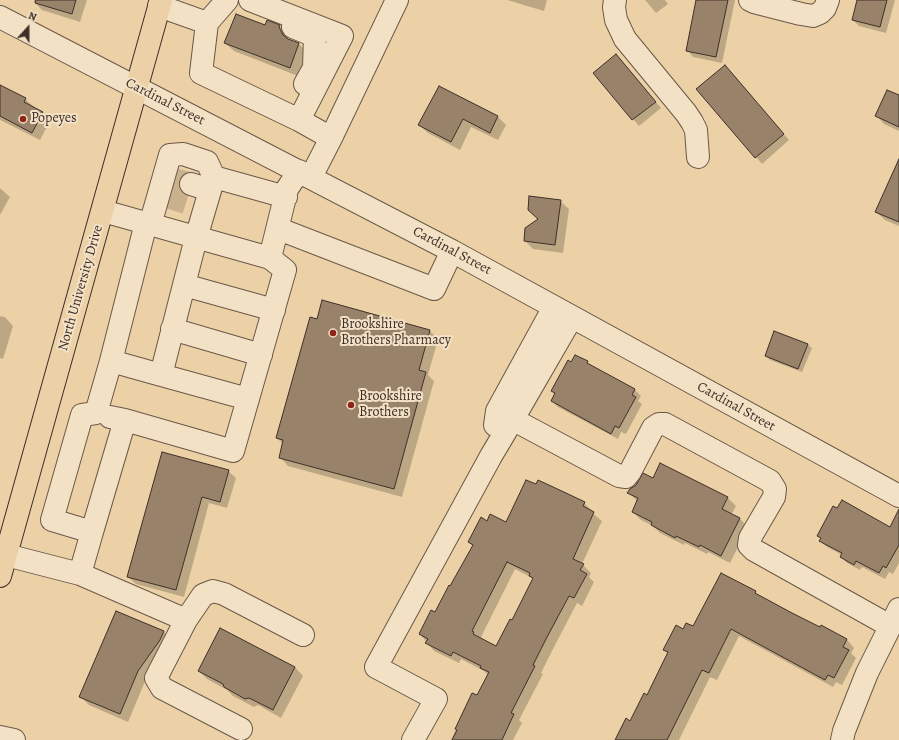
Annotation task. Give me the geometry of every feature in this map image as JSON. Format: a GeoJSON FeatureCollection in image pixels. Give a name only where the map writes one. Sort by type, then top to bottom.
{"type":"FeatureCollection","features":[{"type":"Feature","properties":{"kind":"main road","name":"North University Drive"},"geometry":{"type":"LineString","coordinates":[[0,576],[160,3]]}},
{"type":"Feature","properties":{"kind":"street"},"geometry":{"type":"LineString","coordinates":[[227,0],[207,23],[201,73],[255,98],[331,138]]}},
{"type":"Feature","properties":{"kind":"street"},"geometry":{"type":"LineString","coordinates":[[250,0],[255,12],[315,36],[314,68],[295,100],[264,92],[255,98]]}},
{"type":"Feature","properties":{"kind":"street"},"geometry":{"type":"LineString","coordinates":[[250,0],[374,49]]}},
{"type":"Feature","properties":{"kind":"street"},"geometry":{"type":"LineString","coordinates":[[270,258],[279,229],[287,189],[305,174],[331,138],[397,0]]}},
{"type":"Feature","properties":{"kind":"street"},"geometry":{"type":"LineString","coordinates":[[615,0],[616,20],[625,39],[686,112],[692,122],[696,130],[698,157]]}},
{"type":"Feature","properties":{"kind":"street"},"geometry":{"type":"LineString","coordinates":[[750,0],[788,11],[813,16],[820,13],[825,8],[828,0]]}},
{"type":"Feature","properties":{"kind":"street"},"geometry":{"type":"LineString","coordinates":[[160,3],[207,23]]}},
{"type":"Feature","properties":{"kind":"street","name":"Cardinal Street"},"geometry":{"type":"LineString","coordinates":[[0,17],[452,251],[899,496]]}},
{"type":"Feature","properties":{"kind":"street"},"geometry":{"type":"LineString","coordinates":[[299,120],[342,36]]}},
{"type":"Feature","properties":{"kind":"street"},"geometry":{"type":"LineString","coordinates":[[96,413],[148,224],[185,190],[286,197]]}},
{"type":"Feature","properties":{"kind":"street"},"geometry":{"type":"LineString","coordinates":[[161,375],[196,238],[185,190]]}},
{"type":"Feature","properties":{"kind":"street"},"geometry":{"type":"LineString","coordinates":[[92,532],[52,520],[82,415],[96,413],[233,451],[285,270],[270,258],[103,211]]}},
{"type":"Feature","properties":{"kind":"street"},"geometry":{"type":"LineString","coordinates":[[279,229],[434,289],[452,251]]}},
{"type":"Feature","properties":{"kind":"street"},"geometry":{"type":"LineString","coordinates":[[184,285],[274,310]]}},
{"type":"Feature","properties":{"kind":"street"},"geometry":{"type":"LineString","coordinates":[[413,740],[436,699],[376,667],[491,456],[505,415],[563,312]]}},
{"type":"Feature","properties":{"kind":"street"},"geometry":{"type":"LineString","coordinates":[[172,328],[261,354]]}},
{"type":"Feature","properties":{"kind":"street"},"geometry":{"type":"LineString","coordinates":[[110,361],[248,399]]}},
{"type":"Feature","properties":{"kind":"street"},"geometry":{"type":"LineString","coordinates":[[505,415],[619,476],[626,477],[630,472],[653,428],[659,424],[665,424],[770,481],[775,489],[774,497],[750,538],[749,545],[754,550],[894,617],[867,673],[844,731],[842,740]]}},
{"type":"Feature","properties":{"kind":"street"},"geometry":{"type":"LineString","coordinates":[[80,574],[124,420]]}},
{"type":"Feature","properties":{"kind":"street"},"geometry":{"type":"LineString","coordinates":[[6,555],[80,574],[186,620]]}},
{"type":"Feature","properties":{"kind":"street"},"geometry":{"type":"LineString","coordinates":[[241,730],[162,688],[156,678],[186,620],[203,595],[213,591],[224,594],[303,635]]}},
{"type":"Feature","properties":{"kind":"street"},"geometry":{"type":"LineString","coordinates":[[0,737],[14,740]]}},
{"type":"Feature","properties":{"kind":"building"},"geometry":{"type":"Polygon","coordinates":[[[36,0],[76,0],[72,14],[35,3],[36,0]]]}},
{"type":"Feature","properties":{"kind":"building"},"geometry":{"type":"Polygon","coordinates":[[[696,0],[728,0],[716,57],[686,51],[696,0]]]}},
{"type":"Feature","properties":{"kind":"building"},"geometry":{"type":"Polygon","coordinates":[[[857,0],[887,0],[880,27],[852,20],[857,0]]]}},
{"type":"Feature","properties":{"kind":"building"},"geometry":{"type":"Polygon","coordinates":[[[236,14],[265,25],[267,20],[280,25],[279,27],[283,35],[288,39],[299,43],[290,68],[224,43],[236,14]]]}},
{"type":"Feature","properties":{"kind":"building"},"geometry":{"type":"Polygon","coordinates":[[[616,54],[656,102],[632,120],[593,73],[616,54]]]}},
{"type":"Feature","properties":{"kind":"building"},"geometry":{"type":"Polygon","coordinates":[[[725,65],[784,134],[755,158],[696,89],[725,65]]]}},
{"type":"Feature","properties":{"kind":"building"},"geometry":{"type":"Polygon","coordinates":[[[0,85],[26,98],[24,102],[43,112],[32,133],[0,116],[0,85]]]}},
{"type":"Feature","properties":{"kind":"building"},"geometry":{"type":"Polygon","coordinates":[[[439,86],[498,116],[490,133],[463,119],[451,142],[418,125],[439,86]]]}},
{"type":"Feature","properties":{"kind":"building"},"geometry":{"type":"Polygon","coordinates":[[[887,90],[899,95],[899,127],[875,116],[887,90]]]}},
{"type":"Feature","properties":{"kind":"building"},"geometry":{"type":"Polygon","coordinates":[[[899,159],[899,222],[875,212],[899,159]]]}},
{"type":"Feature","properties":{"kind":"building"},"geometry":{"type":"Polygon","coordinates":[[[529,196],[561,200],[555,245],[524,241],[525,228],[538,219],[528,210],[529,196]]]}},
{"type":"Feature","properties":{"kind":"building","name":"Brookshire Brothers"},"geometry":{"type":"Polygon","coordinates":[[[322,300],[430,330],[419,370],[426,372],[394,489],[279,458],[283,440],[276,438],[310,317],[317,319],[322,300]]]}},
{"type":"Feature","properties":{"kind":"building"},"geometry":{"type":"Polygon","coordinates":[[[774,331],[808,344],[798,369],[765,356],[774,331]]]}},
{"type":"Feature","properties":{"kind":"building"},"geometry":{"type":"Polygon","coordinates":[[[575,355],[635,389],[632,395],[636,397],[619,428],[615,426],[611,434],[551,401],[555,393],[551,391],[568,360],[571,362],[575,355]]]}},
{"type":"Feature","properties":{"kind":"building"},"geometry":{"type":"Polygon","coordinates":[[[162,452],[229,470],[220,502],[202,497],[176,590],[127,577],[162,452]]]}},
{"type":"Feature","properties":{"kind":"building"},"geometry":{"type":"Polygon","coordinates":[[[660,463],[728,497],[722,509],[740,518],[721,556],[700,545],[699,547],[676,536],[675,538],[651,525],[652,522],[632,512],[638,498],[627,493],[636,485],[643,473],[653,478],[660,463]]]}},
{"type":"Feature","properties":{"kind":"building"},"geometry":{"type":"Polygon","coordinates":[[[526,480],[536,484],[538,480],[585,502],[583,506],[594,512],[573,559],[584,564],[580,570],[587,574],[574,598],[569,596],[546,639],[533,665],[535,666],[511,713],[514,714],[502,740],[452,740],[457,730],[455,729],[472,693],[477,695],[489,672],[480,668],[481,666],[453,652],[451,656],[425,643],[428,639],[419,634],[431,610],[435,612],[473,545],[468,542],[481,517],[487,521],[490,514],[506,522],[526,480]],[[507,562],[472,631],[474,632],[473,634],[496,646],[510,619],[512,620],[533,578],[529,576],[530,573],[507,562]]]}},
{"type":"Feature","properties":{"kind":"building"},"geometry":{"type":"Polygon","coordinates":[[[842,500],[890,527],[899,509],[899,545],[886,568],[883,566],[879,573],[856,561],[854,565],[840,557],[842,553],[819,541],[821,538],[817,536],[833,506],[837,508],[842,500]]]}},
{"type":"Feature","properties":{"kind":"building"},"geometry":{"type":"Polygon","coordinates":[[[721,573],[756,591],[755,593],[792,613],[820,627],[821,625],[847,639],[843,647],[849,650],[834,678],[828,675],[825,680],[731,629],[709,673],[702,670],[667,740],[615,740],[626,718],[630,721],[644,693],[647,695],[668,652],[663,650],[676,625],[683,629],[686,623],[693,626],[721,573]]]}},
{"type":"Feature","properties":{"kind":"building"},"geometry":{"type":"Polygon","coordinates":[[[116,611],[164,631],[160,640],[138,671],[120,714],[79,697],[116,611]]]}},
{"type":"Feature","properties":{"kind":"building"},"geometry":{"type":"Polygon","coordinates":[[[220,628],[295,667],[273,710],[249,698],[245,699],[224,687],[223,684],[198,671],[220,628]]]}},
{"type":"Feature","properties":{"kind":"tunnel"},"geometry":{"type":"LineString","coordinates":[[172,178],[191,184]]}},
{"type":"Feature","properties":{"kind":"tunnel"},"geometry":{"type":"LineString","coordinates":[[167,197],[186,203]]}},
{"type":"Feature","properties":{"kind":"place","name":"Popeyes"},"geometry":{"type":"Point","coordinates":[23,119]}},
{"type":"Feature","properties":{"kind":"place","name":"Brookshire Brothers Pharmacy"},"geometry":{"type":"Point","coordinates":[333,333]}},
{"type":"Feature","properties":{"kind":"place","name":"Brookshire Brothers"},"geometry":{"type":"Point","coordinates":[351,405]}}]}
